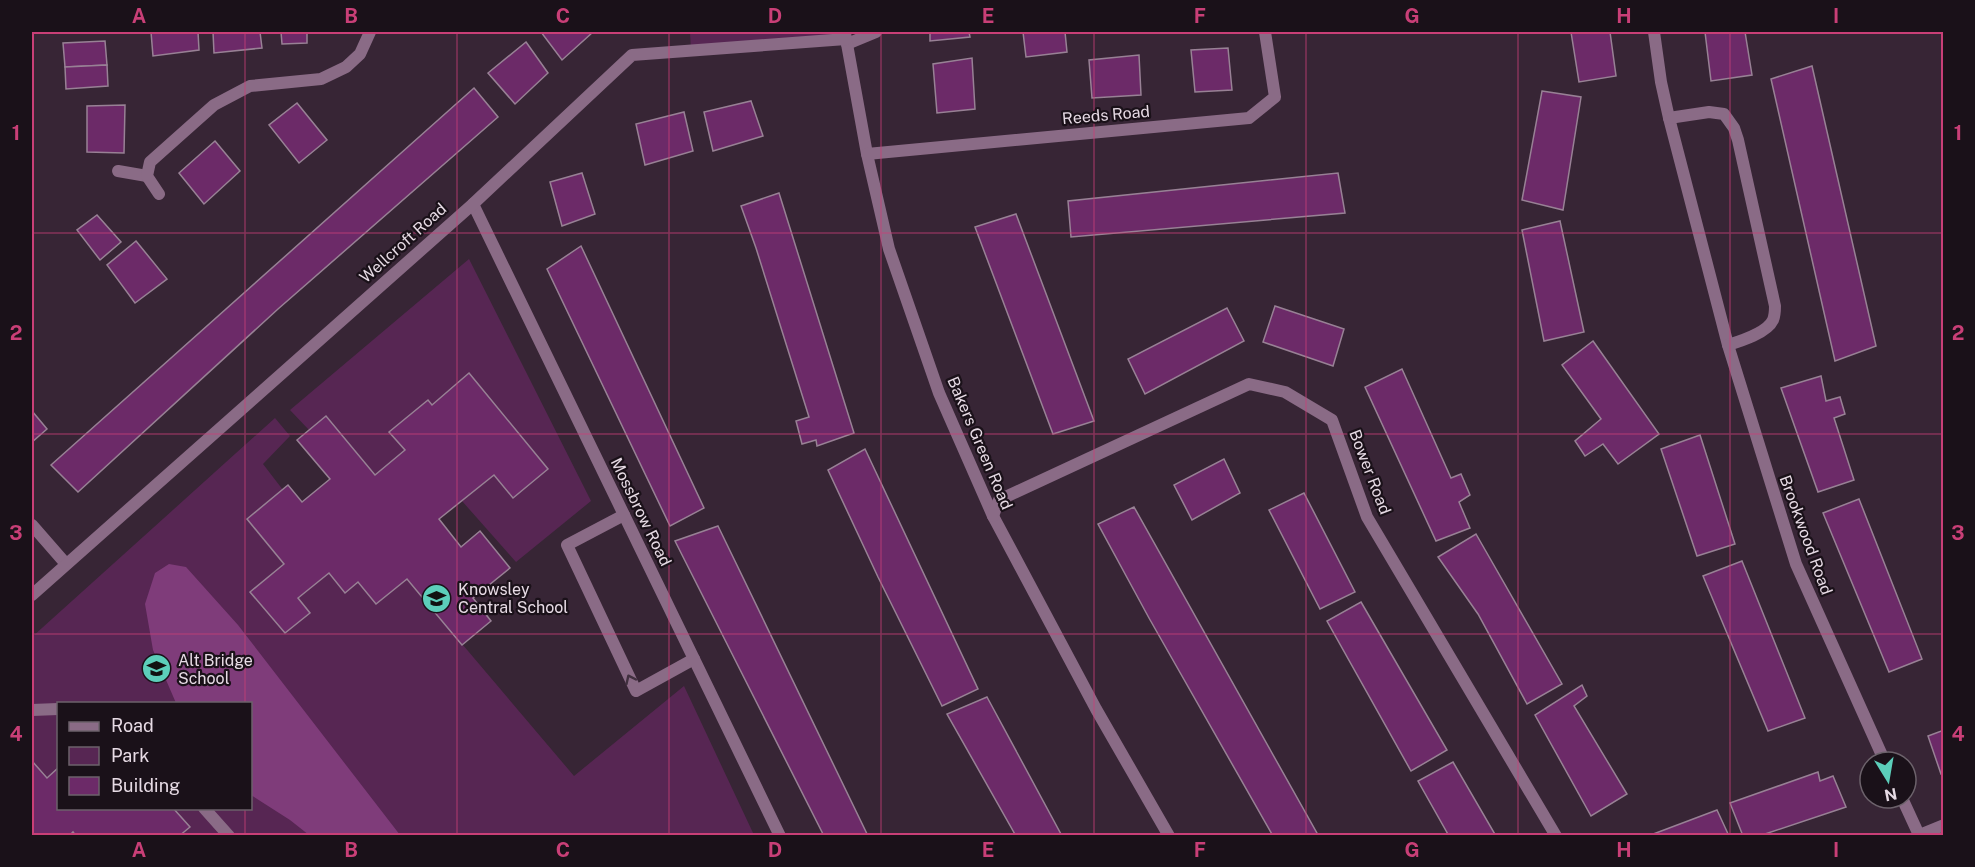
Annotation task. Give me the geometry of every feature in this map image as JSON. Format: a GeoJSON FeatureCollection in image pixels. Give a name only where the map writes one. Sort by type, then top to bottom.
{"type":"FeatureCollection","features":[{"type":"Feature","properties":{"kind":"street"},"geometry":{"type":"LineString","coordinates":[[159,194],[147,176],[150,162],[213,105],[250,86],[321,79],[346,67],[360,54],[370,32]]}},
{"type":"Feature","properties":{"kind":"street","name":"Wellcroft Road"},"geometry":{"type":"LineString","coordinates":[[32,595],[473,204],[632,55],[846,38],[876,32]]}},
{"type":"Feature","properties":{"kind":"street","name":"Reeds Road"},"geometry":{"type":"LineString","coordinates":[[867,154],[1249,118],[1275,97],[1265,32]]}},
{"type":"Feature","properties":{"kind":"street","name":"Brookwood Road"},"geometry":{"type":"LineString","coordinates":[[1654,32],[1669,118],[1728,345],[1796,564],[1880,750]]}},
{"type":"Feature","properties":{"kind":"street","name":"Bakers Green Road"},"geometry":{"type":"LineString","coordinates":[[846,38],[867,154],[889,249],[939,393],[993,516],[1096,709],[1169,836]]}},
{"type":"Feature","properties":{"kind":"street"},"geometry":{"type":"LineString","coordinates":[[1669,118],[1709,112],[1724,114],[1734,128],[1738,140],[1775,306],[1775,315],[1772,322],[1750,337],[1728,345]]}},
{"type":"Feature","properties":{"kind":"street"},"geometry":{"type":"LineString","coordinates":[[118,171],[147,176]]}},
{"type":"Feature","properties":{"kind":"street","name":"Mossbrow Road"},"geometry":{"type":"LineString","coordinates":[[473,204],[780,836]]}},
{"type":"Feature","properties":{"kind":"street","name":"Bower Road"},"geometry":{"type":"LineString","coordinates":[[993,516],[999,500],[1249,384],[1285,392],[1332,420],[1367,517],[1556,836]]}},
{"type":"Feature","properties":{"kind":"street"},"geometry":{"type":"LineString","coordinates":[[624,515],[567,545],[636,691],[694,659]]}},
{"type":"Feature","properties":{"kind":"street"},"geometry":{"type":"LineString","coordinates":[[32,525],[66,564]]}},
{"type":"Feature","properties":{"kind":"street"},"geometry":{"type":"LineString","coordinates":[[32,710],[57,709]]}},
{"type":"Feature","properties":{"kind":"street"},"geometry":{"type":"LineString","coordinates":[[206,810],[230,836]]}},
{"type":"Feature","properties":{"kind":"street"},"geometry":{"type":"LineString","coordinates":[[1907,810],[1918,835],[1944,825]]}},
{"type":"Feature","properties":{"kind":"green space"},"geometry":{"type":"Polygon","coordinates":[[[690,32],[845,32],[846,39],[691,51],[690,32]]]}},
{"type":"Feature","properties":{"kind":"green space"},"geometry":{"type":"Polygon","coordinates":[[[469,259],[591,501],[516,562],[462,501],[494,475],[513,498],[548,469],[469,374],[432,405],[390,432],[405,450],[375,475],[326,416],[309,430],[290,410],[469,259]]]}},
{"type":"Feature","properties":{"kind":"green space"},"geometry":{"type":"Polygon","coordinates":[[[275,418],[290,436],[263,464],[283,490],[247,520],[284,564],[251,592],[285,633],[310,613],[298,598],[329,573],[345,592],[358,582],[376,604],[407,579],[574,776],[684,686],[754,835],[32,835],[32,637],[275,418]]]}},
{"type":"Feature","properties":{"kind":"shaded area"},"geometry":{"type":"Polygon","coordinates":[[[169,564],[186,567],[238,625],[400,835],[309,835],[252,796],[252,702],[176,702],[153,650],[145,604],[155,573],[169,564]]]}},
{"type":"Feature","properties":{"kind":"building"},"geometry":{"type":"Polygon","coordinates":[[[151,32],[198,32],[199,50],[153,56],[151,32]]]}},
{"type":"Feature","properties":{"kind":"building"},"geometry":{"type":"Polygon","coordinates":[[[213,32],[260,32],[262,48],[214,53],[213,32]]]}},
{"type":"Feature","properties":{"kind":"building"},"geometry":{"type":"Polygon","coordinates":[[[281,32],[307,32],[307,43],[282,44],[281,32]]]}},
{"type":"Feature","properties":{"kind":"building"},"geometry":{"type":"Polygon","coordinates":[[[541,32],[593,32],[562,60],[541,32]]]}},
{"type":"Feature","properties":{"kind":"building"},"geometry":{"type":"Polygon","coordinates":[[[930,32],[969,32],[970,37],[930,41],[930,32]]]}},
{"type":"Feature","properties":{"kind":"building"},"geometry":{"type":"Polygon","coordinates":[[[1023,32],[1065,32],[1067,52],[1026,57],[1023,32]]]}},
{"type":"Feature","properties":{"kind":"building"},"geometry":{"type":"Polygon","coordinates":[[[1571,32],[1610,32],[1616,76],[1579,82],[1571,32]]]}},
{"type":"Feature","properties":{"kind":"building"},"geometry":{"type":"Polygon","coordinates":[[[1705,32],[1745,32],[1752,75],[1711,81],[1705,32]]]}},
{"type":"Feature","properties":{"kind":"building"},"geometry":{"type":"Polygon","coordinates":[[[105,41],[107,65],[65,67],[63,43],[105,41]]]}},
{"type":"Feature","properties":{"kind":"building"},"geometry":{"type":"Polygon","coordinates":[[[526,42],[548,73],[515,104],[488,73],[526,42]]]}},
{"type":"Feature","properties":{"kind":"building"},"geometry":{"type":"Polygon","coordinates":[[[1228,48],[1232,90],[1195,92],[1191,50],[1228,48]]]}},
{"type":"Feature","properties":{"kind":"building"},"geometry":{"type":"Polygon","coordinates":[[[1139,55],[1141,95],[1092,98],[1089,60],[1139,55]]]}},
{"type":"Feature","properties":{"kind":"building"},"geometry":{"type":"Polygon","coordinates":[[[972,58],[975,109],[937,113],[933,64],[972,58]]]}},
{"type":"Feature","properties":{"kind":"building"},"geometry":{"type":"Polygon","coordinates":[[[107,65],[108,86],[66,89],[65,67],[107,65]]]}},
{"type":"Feature","properties":{"kind":"building"},"geometry":{"type":"Polygon","coordinates":[[[1812,66],[1876,346],[1835,361],[1771,79],[1812,66]]]}},
{"type":"Feature","properties":{"kind":"building"},"geometry":{"type":"Polygon","coordinates":[[[474,88],[498,117],[278,309],[78,492],[51,465],[474,88]]]}},
{"type":"Feature","properties":{"kind":"building"},"geometry":{"type":"Polygon","coordinates":[[[1542,91],[1581,97],[1563,210],[1522,200],[1542,91]]]}},
{"type":"Feature","properties":{"kind":"building"},"geometry":{"type":"Polygon","coordinates":[[[751,101],[763,136],[713,151],[704,112],[751,101]]]}},
{"type":"Feature","properties":{"kind":"building"},"geometry":{"type":"Polygon","coordinates":[[[297,103],[327,140],[299,163],[269,125],[297,103]]]}},
{"type":"Feature","properties":{"kind":"building"},"geometry":{"type":"Polygon","coordinates":[[[125,105],[124,153],[87,152],[87,106],[125,105]]]}},
{"type":"Feature","properties":{"kind":"building"},"geometry":{"type":"Polygon","coordinates":[[[684,112],[693,151],[645,165],[636,124],[684,112]]]}},
{"type":"Feature","properties":{"kind":"building"},"geometry":{"type":"Polygon","coordinates":[[[215,141],[240,171],[204,204],[179,173],[215,141]]]}},
{"type":"Feature","properties":{"kind":"building"},"geometry":{"type":"Polygon","coordinates":[[[582,173],[595,214],[562,226],[550,182],[582,173]]]}},
{"type":"Feature","properties":{"kind":"building"},"geometry":{"type":"Polygon","coordinates":[[[1338,173],[1345,213],[1071,237],[1068,201],[1338,173]]]}},
{"type":"Feature","properties":{"kind":"building"},"geometry":{"type":"Polygon","coordinates":[[[779,193],[854,433],[817,446],[816,440],[802,444],[796,421],[809,417],[741,206],[779,193]]]}},
{"type":"Feature","properties":{"kind":"building"},"geometry":{"type":"Polygon","coordinates":[[[1016,214],[1094,421],[1053,434],[975,227],[1016,214]]]}},
{"type":"Feature","properties":{"kind":"building"},"geometry":{"type":"Polygon","coordinates":[[[97,215],[121,242],[100,260],[77,230],[97,215]]]}},
{"type":"Feature","properties":{"kind":"building"},"geometry":{"type":"Polygon","coordinates":[[[1560,221],[1584,332],[1544,341],[1522,230],[1560,221]]]}},
{"type":"Feature","properties":{"kind":"building"},"geometry":{"type":"Polygon","coordinates":[[[136,241],[167,279],[135,303],[107,265],[136,241]]]}},
{"type":"Feature","properties":{"kind":"building"},"geometry":{"type":"Polygon","coordinates":[[[581,246],[704,508],[670,526],[547,269],[581,246]]]}},
{"type":"Feature","properties":{"kind":"building"},"geometry":{"type":"Polygon","coordinates":[[[1275,306],[1344,329],[1333,366],[1263,342],[1275,306]]]}},
{"type":"Feature","properties":{"kind":"building"},"geometry":{"type":"Polygon","coordinates":[[[1227,308],[1244,341],[1145,394],[1128,359],[1227,308]]]}},
{"type":"Feature","properties":{"kind":"building"},"geometry":{"type":"Polygon","coordinates":[[[1593,341],[1659,434],[1618,464],[1603,444],[1585,456],[1575,441],[1601,419],[1562,365],[1593,341]]]}},
{"type":"Feature","properties":{"kind":"building"},"geometry":{"type":"Polygon","coordinates":[[[1402,369],[1451,478],[1461,474],[1470,495],[1459,502],[1470,528],[1436,541],[1365,387],[1402,369]]]}},
{"type":"Feature","properties":{"kind":"building"},"geometry":{"type":"Polygon","coordinates":[[[469,373],[548,469],[513,498],[494,475],[439,519],[461,547],[480,531],[510,568],[473,598],[491,621],[462,645],[407,579],[376,604],[358,582],[345,593],[329,573],[298,598],[310,613],[285,633],[250,592],[284,564],[247,519],[288,485],[302,502],[330,479],[297,440],[326,416],[375,475],[405,450],[389,432],[428,400],[432,405],[469,373]]]}},
{"type":"Feature","properties":{"kind":"building"},"geometry":{"type":"Polygon","coordinates":[[[1821,376],[1826,401],[1840,397],[1845,414],[1834,418],[1854,480],[1818,492],[1781,388],[1821,376]]]}},
{"type":"Feature","properties":{"kind":"building"},"geometry":{"type":"Polygon","coordinates":[[[32,411],[47,429],[32,442],[32,411]]]}},
{"type":"Feature","properties":{"kind":"building"},"geometry":{"type":"Polygon","coordinates":[[[1700,435],[1735,544],[1697,556],[1661,449],[1700,435]]]}},
{"type":"Feature","properties":{"kind":"building"},"geometry":{"type":"Polygon","coordinates":[[[865,449],[978,689],[942,706],[828,470],[865,449]]]}},
{"type":"Feature","properties":{"kind":"building"},"geometry":{"type":"Polygon","coordinates":[[[1224,459],[1240,493],[1192,520],[1174,485],[1224,459]]]}},
{"type":"Feature","properties":{"kind":"building"},"geometry":{"type":"Polygon","coordinates":[[[1304,493],[1355,592],[1320,609],[1269,510],[1304,493]]]}},
{"type":"Feature","properties":{"kind":"building"},"geometry":{"type":"Polygon","coordinates":[[[1859,499],[1922,659],[1889,672],[1823,513],[1859,499]]]}},
{"type":"Feature","properties":{"kind":"building"},"geometry":{"type":"Polygon","coordinates":[[[1134,507],[1318,835],[1273,836],[1149,618],[1098,524],[1134,507]]]}},
{"type":"Feature","properties":{"kind":"building"},"geometry":{"type":"Polygon","coordinates":[[[718,526],[868,836],[824,836],[675,541],[718,526]]]}},
{"type":"Feature","properties":{"kind":"building"},"geometry":{"type":"Polygon","coordinates":[[[1476,534],[1562,684],[1527,704],[1478,614],[1438,557],[1476,534]]]}},
{"type":"Feature","properties":{"kind":"building"},"geometry":{"type":"Polygon","coordinates":[[[1742,561],[1805,718],[1768,731],[1703,576],[1742,561]]]}},
{"type":"Feature","properties":{"kind":"building"},"geometry":{"type":"Polygon","coordinates":[[[1361,602],[1447,750],[1411,771],[1327,621],[1361,602]]]}},
{"type":"Feature","properties":{"kind":"building"},"geometry":{"type":"Polygon","coordinates":[[[1582,685],[1587,696],[1574,706],[1627,794],[1591,816],[1535,715],[1582,685]]]}},
{"type":"Feature","properties":{"kind":"building"},"geometry":{"type":"Polygon","coordinates":[[[987,697],[1062,836],[1016,836],[947,714],[987,697]]]}},
{"type":"Feature","properties":{"kind":"building"},"geometry":{"type":"Polygon","coordinates":[[[1944,730],[1944,773],[1941,774],[1928,736],[1944,730]]]}},
{"type":"Feature","properties":{"kind":"building"},"geometry":{"type":"Polygon","coordinates":[[[32,761],[47,778],[57,769],[57,810],[175,810],[190,827],[179,836],[76,836],[73,832],[69,836],[32,836],[32,761]]]}},
{"type":"Feature","properties":{"kind":"building"},"geometry":{"type":"Polygon","coordinates":[[[1453,762],[1496,836],[1449,836],[1418,781],[1453,762]]]}},
{"type":"Feature","properties":{"kind":"building"},"geometry":{"type":"Polygon","coordinates":[[[1818,772],[1820,781],[1833,776],[1846,807],[1759,836],[1743,836],[1730,803],[1818,772]]]}},
{"type":"Feature","properties":{"kind":"building"},"geometry":{"type":"Polygon","coordinates":[[[1717,810],[1729,836],[1648,836],[1717,810]]]}},
{"type":"Feature","properties":{"kind":"place","name":"Knowsley Central School"},"geometry":{"type":"Point","coordinates":[437,598]}},
{"type":"Feature","properties":{"kind":"place","name":"Alt Bridge School"},"geometry":{"type":"Point","coordinates":[157,669]}}]}
